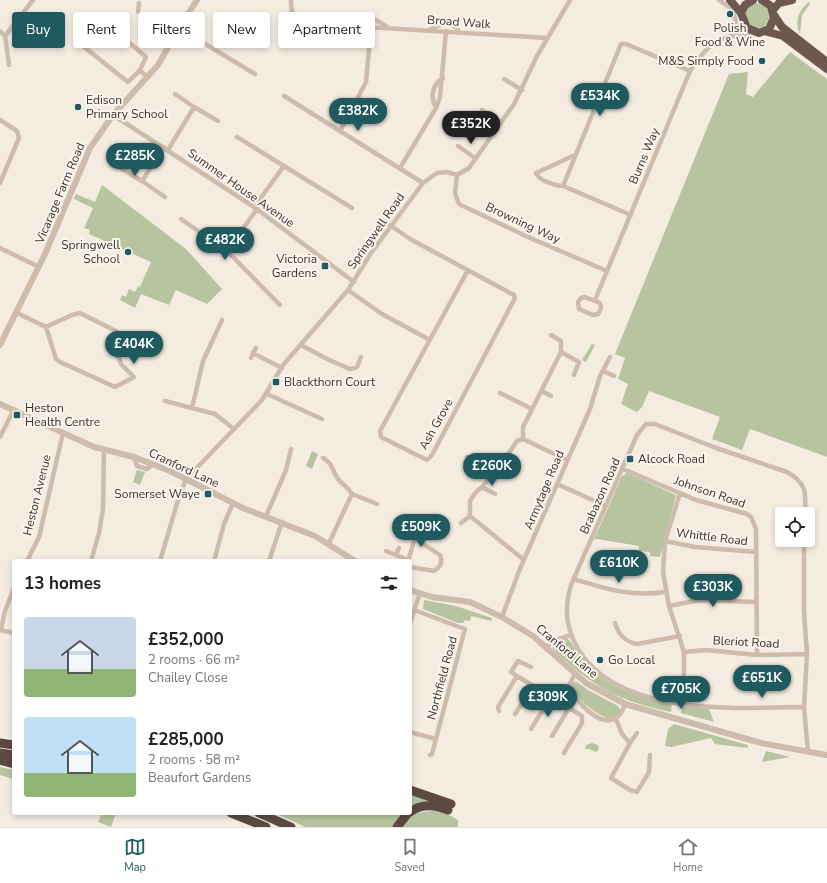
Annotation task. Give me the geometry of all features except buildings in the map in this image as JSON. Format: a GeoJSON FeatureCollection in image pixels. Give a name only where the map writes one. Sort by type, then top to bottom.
{"type":"FeatureCollection","features":[{"type":"Feature","properties":{"kind":"highway"},"geometry":{"type":"LineString","coordinates":[[730,0],[741,13]]}},
{"type":"Feature","properties":{"kind":"highway"},"geometry":{"type":"LineString","coordinates":[[753,0],[745,5],[741,13],[739,26],[749,30],[776,33],[786,38],[827,70]]}},
{"type":"Feature","properties":{"kind":"highway"},"geometry":{"type":"LineString","coordinates":[[762,0],[769,4],[782,27],[827,62]]}},
{"type":"Feature","properties":{"kind":"highway"},"geometry":{"type":"LineString","coordinates":[[761,32],[772,24],[773,13],[779,3],[792,0]]}},
{"type":"Feature","properties":{"kind":"highway"},"geometry":{"type":"LineString","coordinates":[[0,743],[12,744]]}},
{"type":"Feature","properties":{"kind":"highway"},"geometry":{"type":"LineString","coordinates":[[0,753],[12,755]]}},
{"type":"Feature","properties":{"kind":"highway"},"geometry":{"type":"LineString","coordinates":[[0,760],[12,763]]}},
{"type":"Feature","properties":{"kind":"highway"},"geometry":{"type":"LineString","coordinates":[[412,791],[450,807],[430,805],[421,806],[412,810]]}},
{"type":"Feature","properties":{"kind":"highway"},"geometry":{"type":"LineString","coordinates":[[236,815],[266,827]]}},
{"type":"Feature","properties":{"kind":"highway"},"geometry":{"type":"LineString","coordinates":[[264,815],[291,827]]}},
{"type":"Feature","properties":{"kind":"highway"},"geometry":{"type":"LineString","coordinates":[[397,827],[407,815]]}},
{"type":"Feature","properties":{"kind":"street"},"geometry":{"type":"LineString","coordinates":[[5,36],[33,0]]}},
{"type":"Feature","properties":{"kind":"street","name":"Vicarage Farm Road"},"geometry":{"type":"LineString","coordinates":[[189,12],[197,0]]}},
{"type":"Feature","properties":{"kind":"street"},"geometry":{"type":"LineString","coordinates":[[291,0],[291,12]]}},
{"type":"Feature","properties":{"kind":"street"},"geometry":{"type":"LineString","coordinates":[[457,175],[469,168],[501,123],[522,90],[546,38],[570,0]]}},
{"type":"Feature","properties":{"kind":"street"},"geometry":{"type":"LineString","coordinates":[[719,0],[733,10],[739,26],[746,36]]}},
{"type":"Feature","properties":{"kind":"street"},"geometry":{"type":"LineString","coordinates":[[138,12],[139,3]]}},
{"type":"Feature","properties":{"kind":"street"},"geometry":{"type":"LineString","coordinates":[[99,17],[146,57],[140,70],[128,82],[79,43],[99,17]]}},
{"type":"Feature","properties":{"kind":"street"},"geometry":{"type":"LineString","coordinates":[[375,19],[387,27]]}},
{"type":"Feature","properties":{"kind":"street"},"geometry":{"type":"LineString","coordinates":[[429,30],[447,22],[457,28],[459,32]]}},
{"type":"Feature","properties":{"kind":"street","name":"Broad Walk"},"geometry":{"type":"LineString","coordinates":[[375,26],[546,38]]}},
{"type":"Feature","properties":{"kind":"street","name":"Burns Way"},"geometry":{"type":"LineString","coordinates":[[730,36],[739,26]]}},
{"type":"Feature","properties":{"kind":"street"},"geometry":{"type":"LineString","coordinates":[[0,31],[5,36],[9,65]]}},
{"type":"Feature","properties":{"kind":"street"},"geometry":{"type":"LineString","coordinates":[[400,168],[436,108],[440,97],[446,31]]}},
{"type":"Feature","properties":{"kind":"street","name":"Burns Way"},"geometry":{"type":"LineString","coordinates":[[595,300],[690,72],[700,54],[714,43],[730,36],[746,36],[761,32]]}},
{"type":"Feature","properties":{"kind":"street"},"geometry":{"type":"LineString","coordinates":[[205,44],[255,74]]}},
{"type":"Feature","properties":{"kind":"street"},"geometry":{"type":"LineString","coordinates":[[563,186],[622,44],[626,44],[690,72]]}},
{"type":"Feature","properties":{"kind":"street","name":"Vicarage Farm Road"},"geometry":{"type":"LineString","coordinates":[[0,345],[17,313],[73,192],[87,153],[113,115],[148,78],[158,65],[167,48]]}},
{"type":"Feature","properties":{"kind":"street"},"geometry":{"type":"LineString","coordinates":[[340,131],[366,82],[369,48]]}},
{"type":"Feature","properties":{"kind":"street"},"geometry":{"type":"LineString","coordinates":[[140,70],[148,78]]}},
{"type":"Feature","properties":{"kind":"street"},"geometry":{"type":"LineString","coordinates":[[436,108],[433,99],[433,90],[438,81],[442,78]]}},
{"type":"Feature","properties":{"kind":"street"},"geometry":{"type":"LineString","coordinates":[[504,79],[522,90]]}},
{"type":"Feature","properties":{"kind":"street"},"geometry":{"type":"LineString","coordinates":[[175,94],[218,121]]}},
{"type":"Feature","properties":{"kind":"street"},"geometry":{"type":"LineString","coordinates":[[284,96],[423,183]]}},
{"type":"Feature","properties":{"kind":"street"},"geometry":{"type":"LineString","coordinates":[[142,182],[194,107]]}},
{"type":"Feature","properties":{"kind":"street"},"geometry":{"type":"LineString","coordinates":[[482,110],[501,123]]}},
{"type":"Feature","properties":{"kind":"street","name":"Summer House Avenue"},"geometry":{"type":"LineString","coordinates":[[113,115],[255,208],[354,282]]}},
{"type":"Feature","properties":{"kind":"street"},"geometry":{"type":"LineString","coordinates":[[0,120],[17,131],[19,138],[0,183]]}},
{"type":"Feature","properties":{"kind":"street"},"geometry":{"type":"LineString","coordinates":[[237,137],[352,208]]}},
{"type":"Feature","properties":{"kind":"street"},"geometry":{"type":"LineString","coordinates":[[458,146],[475,158]]}},
{"type":"Feature","properties":{"kind":"street"},"geometry":{"type":"LineString","coordinates":[[575,155],[536,173],[538,177],[631,214]]}},
{"type":"Feature","properties":{"kind":"street"},"geometry":{"type":"LineString","coordinates":[[227,251],[284,166]]}},
{"type":"Feature","properties":{"kind":"street"},"geometry":{"type":"LineString","coordinates":[[119,167],[165,197]]}},
{"type":"Feature","properties":{"kind":"street","name":"Springwell Road"},"geometry":{"type":"LineString","coordinates":[[186,479],[266,394],[282,368],[354,282],[390,225],[423,183],[437,173],[447,172],[457,175]]}},
{"type":"Feature","properties":{"kind":"street","name":"Browning Way"},"geometry":{"type":"LineString","coordinates":[[457,175],[455,193],[459,204],[528,237],[607,271]]}},
{"type":"Feature","properties":{"kind":"street"},"geometry":{"type":"LineString","coordinates":[[181,219],[227,251],[280,305]]}},
{"type":"Feature","properties":{"kind":"street","name":"Ash Grove"},"geometry":{"type":"LineString","coordinates":[[390,225],[410,239],[468,270],[514,295],[515,300],[432,455],[427,460],[381,437],[380,431],[468,270]]}},
{"type":"Feature","properties":{"kind":"street"},"geometry":{"type":"LineString","coordinates":[[0,248],[39,266]]}},
{"type":"Feature","properties":{"kind":"street"},"geometry":{"type":"LineString","coordinates":[[348,290],[382,314],[430,340]]}},
{"type":"Feature","properties":{"kind":"street","name":"Burns Way"},"geometry":{"type":"LineString","coordinates":[[585,297],[595,300],[600,303],[601,308],[598,314],[592,315],[579,309],[578,305],[580,298],[585,297]]}},
{"type":"Feature","properties":{"kind":"street"},"geometry":{"type":"LineString","coordinates":[[17,313],[46,327],[56,359],[60,362],[114,387],[134,377],[121,364],[117,352],[119,336],[117,332],[112,329],[80,313],[46,327]]}},
{"type":"Feature","properties":{"kind":"street"},"geometry":{"type":"LineString","coordinates":[[192,408],[203,361],[222,320]]}},
{"type":"Feature","properties":{"kind":"street"},"geometry":{"type":"LineString","coordinates":[[523,439],[522,428],[561,352],[561,341],[551,335]]}},
{"type":"Feature","properties":{"kind":"street"},"geometry":{"type":"LineString","coordinates":[[301,345],[327,360],[350,369],[357,366],[361,357]]}},
{"type":"Feature","properties":{"kind":"street"},"geometry":{"type":"LineString","coordinates":[[251,358],[256,348]]}},
{"type":"Feature","properties":{"kind":"street"},"geometry":{"type":"LineString","coordinates":[[561,352],[580,362],[574,375]]}},
{"type":"Feature","properties":{"kind":"street"},"geometry":{"type":"LineString","coordinates":[[253,353],[282,368]]}},
{"type":"Feature","properties":{"kind":"street","name":"Armytage Road"},"geometry":{"type":"LineString","coordinates":[[502,617],[524,560],[590,409],[603,371],[610,357]]}},
{"type":"Feature","properties":{"kind":"street"},"geometry":{"type":"LineString","coordinates":[[603,371],[614,376]]}},
{"type":"Feature","properties":{"kind":"street"},"geometry":{"type":"LineString","coordinates":[[542,391],[551,396]]}},
{"type":"Feature","properties":{"kind":"street"},"geometry":{"type":"LineString","coordinates":[[500,393],[532,409]]}},
{"type":"Feature","properties":{"kind":"street"},"geometry":{"type":"LineString","coordinates":[[266,394],[322,419]]}},
{"type":"Feature","properties":{"kind":"street"},"geometry":{"type":"LineString","coordinates":[[165,401],[215,414],[234,429]]}},
{"type":"Feature","properties":{"kind":"street","name":"Cranford Lane"},"geometry":{"type":"LineString","coordinates":[[0,404],[104,450],[134,457],[153,464],[233,503],[282,522],[329,543],[352,559]]}},
{"type":"Feature","properties":{"kind":"street"},"geometry":{"type":"LineString","coordinates":[[0,437],[14,409]]}},
{"type":"Feature","properties":{"kind":"street","name":"Brabazon Road"},"geometry":{"type":"LineString","coordinates":[[804,707],[736,708],[678,702],[635,692],[606,679],[593,668],[582,655],[571,635],[566,616],[566,601],[574,579],[640,429],[646,424],[655,424],[716,448],[787,472],[797,478],[805,490],[805,507]]}},
{"type":"Feature","properties":{"kind":"street","name":"Heston Avenue"},"geometry":{"type":"LineString","coordinates":[[28,559],[39,537],[63,433]]}},
{"type":"Feature","properties":{"kind":"street"},"geometry":{"type":"LineString","coordinates":[[524,560],[470,516],[470,501],[476,492],[500,466],[517,441],[523,439],[567,460]]}},
{"type":"Feature","properties":{"kind":"street"},"geometry":{"type":"LineString","coordinates":[[266,516],[286,470],[291,449]]}},
{"type":"Feature","properties":{"kind":"street"},"geometry":{"type":"LineString","coordinates":[[92,559],[99,533],[103,509],[104,450]]}},
{"type":"Feature","properties":{"kind":"street"},"geometry":{"type":"LineString","coordinates":[[467,457],[478,463],[478,466],[492,474]]}},
{"type":"Feature","properties":{"kind":"street"},"geometry":{"type":"LineString","coordinates":[[323,458],[332,464],[337,478],[349,488],[352,494],[377,504]]}},
{"type":"Feature","properties":{"kind":"street","name":"Johnson Road"},"geometry":{"type":"LineString","coordinates":[[623,469],[680,493],[716,506],[747,514],[751,517],[756,529],[757,655]]}},
{"type":"Feature","properties":{"kind":"street"},"geometry":{"type":"LineString","coordinates":[[161,559],[179,497],[186,479]]}},
{"type":"Feature","properties":{"kind":"street"},"geometry":{"type":"LineString","coordinates":[[557,484],[606,506]]}},
{"type":"Feature","properties":{"kind":"street"},"geometry":{"type":"LineString","coordinates":[[482,487],[495,494]]}},
{"type":"Feature","properties":{"kind":"street"},"geometry":{"type":"LineString","coordinates":[[678,702],[684,673],[684,652],[669,606],[663,572],[665,541],[680,493]]}},
{"type":"Feature","properties":{"kind":"street"},"geometry":{"type":"LineString","coordinates":[[329,543],[352,494]]}},
{"type":"Feature","properties":{"kind":"street"},"geometry":{"type":"LineString","coordinates":[[215,559],[224,524],[233,503]]}},
{"type":"Feature","properties":{"kind":"street"},"geometry":{"type":"LineString","coordinates":[[461,523],[470,516]]}},
{"type":"Feature","properties":{"kind":"street"},"geometry":{"type":"LineString","coordinates":[[404,529],[408,520]]}},
{"type":"Feature","properties":{"kind":"street"},"geometry":{"type":"LineString","coordinates":[[270,559],[282,522]]}},
{"type":"Feature","properties":{"kind":"street"},"geometry":{"type":"LineString","coordinates":[[395,526],[416,535],[416,539],[440,555],[442,562],[438,569],[434,571],[412,567]]}},
{"type":"Feature","properties":{"kind":"street"},"geometry":{"type":"LineString","coordinates":[[408,559],[416,539]]}},
{"type":"Feature","properties":{"kind":"street","name":"Whittle Road"},"geometry":{"type":"LineString","coordinates":[[665,541],[695,547],[756,552]]}},
{"type":"Feature","properties":{"kind":"street"},"geometry":{"type":"LineString","coordinates":[[804,547],[804,612],[807,654],[804,707],[808,752]]}},
{"type":"Feature","properties":{"kind":"street"},"geometry":{"type":"LineString","coordinates":[[396,555],[399,548]]}},
{"type":"Feature","properties":{"kind":"street"},"geometry":{"type":"LineString","coordinates":[[386,551],[406,559]]}},
{"type":"Feature","properties":{"kind":"street"},"geometry":{"type":"LineString","coordinates":[[574,579],[620,593],[639,594],[666,592]]}},
{"type":"Feature","properties":{"kind":"street","name":"Cranford Lane"},"geometry":{"type":"LineString","coordinates":[[412,591],[440,600],[458,603],[462,602],[482,608],[502,617],[529,633],[575,674],[598,690],[625,704],[761,743],[827,755]]}},
{"type":"Feature","properties":{"kind":"street"},"geometry":{"type":"LineString","coordinates":[[12,593],[5,611],[1,630],[12,633]]}},
{"type":"Feature","properties":{"kind":"street"},"geometry":{"type":"LineString","coordinates":[[412,616],[420,593]]}},
{"type":"Feature","properties":{"kind":"street"},"geometry":{"type":"LineString","coordinates":[[669,606],[699,600],[756,602]]}},
{"type":"Feature","properties":{"kind":"street","name":"Northfield Road"},"geometry":{"type":"LineString","coordinates":[[414,610],[465,628],[432,754],[430,755]]}},
{"type":"Feature","properties":{"kind":"street"},"geometry":{"type":"LineString","coordinates":[[615,623],[617,630],[623,638],[632,643],[680,636]]}},
{"type":"Feature","properties":{"kind":"street"},"geometry":{"type":"LineString","coordinates":[[546,648],[553,641],[571,635]]}},
{"type":"Feature","properties":{"kind":"street","name":"Bleriot Road"},"geometry":{"type":"LineString","coordinates":[[684,652],[706,650],[757,655],[807,654]]}},
{"type":"Feature","properties":{"kind":"street"},"geometry":{"type":"LineString","coordinates":[[531,667],[518,661],[511,672],[582,716],[582,722],[564,753]]}},
{"type":"Feature","properties":{"kind":"street"},"geometry":{"type":"LineString","coordinates":[[575,674],[570,685],[574,695],[585,706],[601,718],[609,721],[616,719],[621,714],[625,704]]}},
{"type":"Feature","properties":{"kind":"street"},"geometry":{"type":"LineString","coordinates":[[499,711],[498,707],[517,676]]}},
{"type":"Feature","properties":{"kind":"street"},"geometry":{"type":"LineString","coordinates":[[515,714],[533,686]]}},
{"type":"Feature","properties":{"kind":"street"},"geometry":{"type":"LineString","coordinates":[[564,705],[574,695]]}},
{"type":"Feature","properties":{"kind":"street"},"geometry":{"type":"LineString","coordinates":[[531,729],[551,697]]}},
{"type":"Feature","properties":{"kind":"street"},"geometry":{"type":"LineString","coordinates":[[552,736],[569,708]]}},
{"type":"Feature","properties":{"kind":"street"},"geometry":{"type":"LineString","coordinates":[[616,719],[622,734],[630,743]]}},
{"type":"Feature","properties":{"kind":"street","name":"Northfield Road"},"geometry":{"type":"LineString","coordinates":[[412,733],[436,739]]}},
{"type":"Feature","properties":{"kind":"street"},"geometry":{"type":"LineString","coordinates":[[638,733],[630,743],[610,778],[630,790],[637,792],[649,772],[650,755]]}},
{"type":"Feature","properties":{"kind":"green space"},"geometry":{"type":"Polygon","coordinates":[[[809,2],[810,4],[802,15],[800,34],[797,25],[798,16],[805,5],[809,2]]]}},
{"type":"Feature","properties":{"kind":"green space"},"geometry":{"type":"Polygon","coordinates":[[[760,3],[768,8],[770,17],[765,26],[757,29],[750,26],[745,14],[748,4],[760,3]]]}},
{"type":"Feature","properties":{"kind":"green space"},"geometry":{"type":"Polygon","coordinates":[[[790,52],[827,79],[827,457],[750,429],[742,450],[712,439],[720,417],[649,391],[642,407],[637,412],[621,404],[628,384],[618,379],[625,358],[615,354],[729,74],[748,72],[746,94],[753,97],[790,52]]]}},
{"type":"Feature","properties":{"kind":"green space"},"geometry":{"type":"Polygon","coordinates":[[[102,185],[186,249],[222,289],[207,304],[176,290],[169,305],[141,294],[135,308],[120,300],[122,295],[126,297],[129,289],[135,292],[138,286],[140,287],[151,262],[89,234],[90,230],[84,228],[93,208],[74,199],[76,194],[95,202],[102,185]]]}},
{"type":"Feature","properties":{"kind":"green space"},"geometry":{"type":"Polygon","coordinates":[[[592,344],[595,345],[586,362],[582,360],[592,344]]]}},
{"type":"Feature","properties":{"kind":"green space"},"geometry":{"type":"Polygon","coordinates":[[[312,451],[318,454],[312,469],[306,466],[312,451]]]}},
{"type":"Feature","properties":{"kind":"green space"},"geometry":{"type":"Polygon","coordinates":[[[137,470],[145,472],[140,485],[133,482],[137,470]]]}},
{"type":"Feature","properties":{"kind":"green space"},"geometry":{"type":"Polygon","coordinates":[[[627,473],[676,495],[660,557],[650,556],[650,552],[639,551],[639,546],[597,539],[594,540],[622,476],[627,473]]]}},
{"type":"Feature","properties":{"kind":"green space"},"geometry":{"type":"Polygon","coordinates":[[[424,600],[456,606],[492,618],[491,621],[471,616],[470,621],[465,620],[463,623],[458,623],[423,609],[424,600]]]}},
{"type":"Feature","properties":{"kind":"green space"},"geometry":{"type":"Polygon","coordinates":[[[566,638],[571,642],[581,659],[595,673],[626,691],[672,704],[671,712],[652,708],[620,697],[593,682],[552,648],[553,644],[566,638]]]}},
{"type":"Feature","properties":{"kind":"green space"},"geometry":{"type":"Polygon","coordinates":[[[572,681],[577,682],[588,690],[618,706],[620,712],[611,719],[592,710],[575,693],[572,687],[572,681]]]}},
{"type":"Feature","properties":{"kind":"green space"},"geometry":{"type":"Polygon","coordinates":[[[682,706],[709,709],[714,722],[681,713],[682,706]]]}},
{"type":"Feature","properties":{"kind":"green space"},"geometry":{"type":"Polygon","coordinates":[[[674,724],[748,745],[748,748],[715,744],[711,738],[671,747],[665,746],[668,729],[674,724]]]}},
{"type":"Feature","properties":{"kind":"green space"},"geometry":{"type":"Polygon","coordinates":[[[592,743],[598,745],[599,749],[596,752],[585,749],[586,745],[592,743]]]}},
{"type":"Feature","properties":{"kind":"green space"},"geometry":{"type":"Polygon","coordinates":[[[766,751],[790,757],[762,762],[766,751]]]}},
{"type":"Feature","properties":{"kind":"green space"},"geometry":{"type":"Polygon","coordinates":[[[0,767],[12,770],[12,778],[0,775],[0,767]]]}},
{"type":"Feature","properties":{"kind":"green space"},"geometry":{"type":"Polygon","coordinates":[[[412,794],[440,802],[412,808],[412,794]]]}},
{"type":"Feature","properties":{"kind":"green space"},"geometry":{"type":"Polygon","coordinates":[[[440,810],[458,820],[458,827],[402,827],[413,813],[440,810]]]}},
{"type":"Feature","properties":{"kind":"green space"},"geometry":{"type":"Polygon","coordinates":[[[101,815],[115,815],[111,827],[98,822],[101,815]]]}},
{"type":"Feature","properties":{"kind":"green space"},"geometry":{"type":"Polygon","coordinates":[[[279,815],[403,815],[394,827],[305,827],[279,815]]]}},
{"type":"Feature","properties":{"kind":"place","name":"Polish Food & Wine"},"geometry":{"type":"Point","coordinates":[730,14]}},
{"type":"Feature","properties":{"kind":"place","name":"M&S Simply Food"},"geometry":{"type":"Point","coordinates":[762,61]}},
{"type":"Feature","properties":{"kind":"place","name":"Edison Primary School"},"geometry":{"type":"Point","coordinates":[78,107]}},
{"type":"Feature","properties":{"kind":"place","name":"Springwell School"},"geometry":{"type":"Point","coordinates":[128,252]}},
{"type":"Feature","properties":{"kind":"place","name":"Victoria Gardens"},"geometry":{"type":"Point","coordinates":[325,266]}},
{"type":"Feature","properties":{"kind":"place","name":"Blackthorn Court"},"geometry":{"type":"Point","coordinates":[276,382]}},
{"type":"Feature","properties":{"kind":"place","name":"Heston Health Centre"},"geometry":{"type":"Point","coordinates":[17,415]}},
{"type":"Feature","properties":{"kind":"place","name":"Alcock Road"},"geometry":{"type":"Point","coordinates":[630,459]}},
{"type":"Feature","properties":{"kind":"place","name":"Somerset Waye"},"geometry":{"type":"Point","coordinates":[208,494]}},
{"type":"Feature","properties":{"kind":"place","name":"Go Local"},"geometry":{"type":"Point","coordinates":[600,660]}}]}
